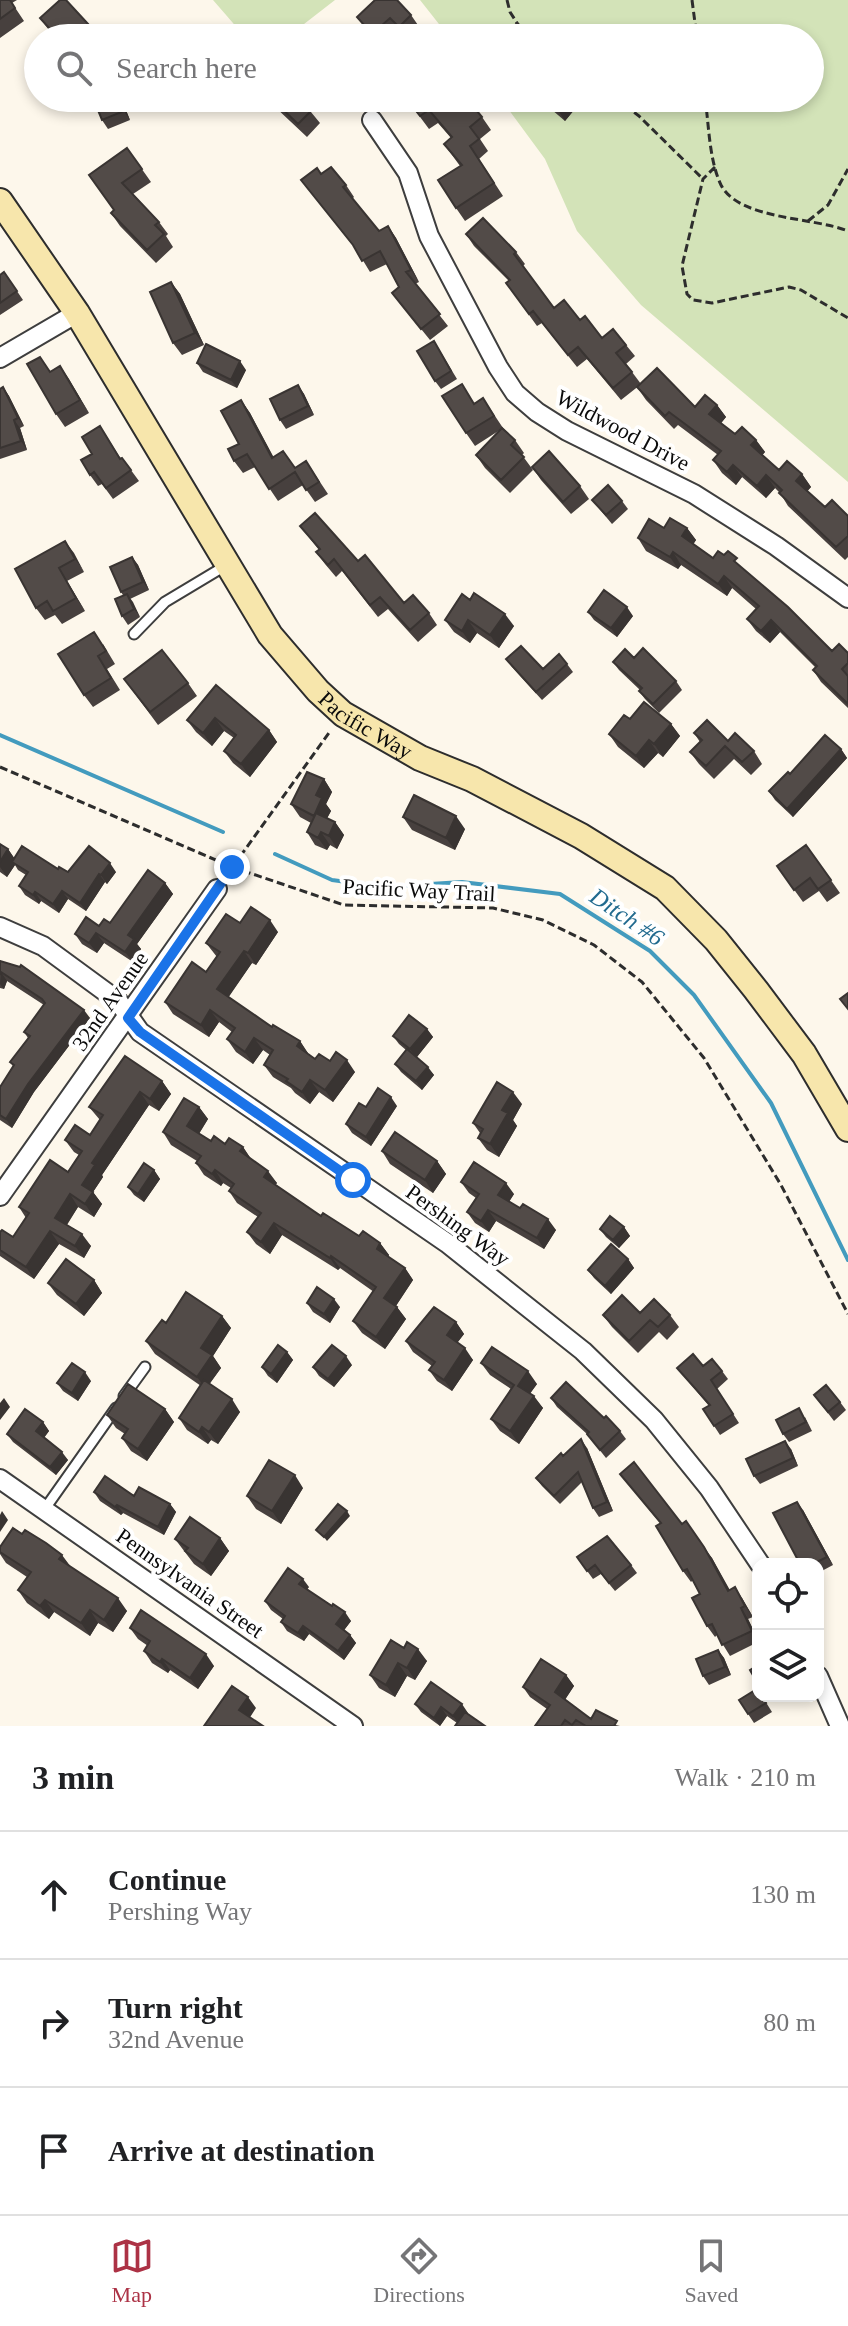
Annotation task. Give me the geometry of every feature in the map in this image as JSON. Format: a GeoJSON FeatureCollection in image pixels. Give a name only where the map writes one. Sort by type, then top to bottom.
{"type":"FeatureCollection","features":[{"type":"Feature","properties":{"kind":"main road","name":"Pacific Way"},"geometry":{"type":"LineString","coordinates":[[0,201],[77,313],[270,635],[318,691],[343,714],[429,763],[472,779],[581,836],[665,888],[716,940],[756,990],[804,1054],[848,1129]]}},
{"type":"Feature","properties":{"kind":"street","name":"Wildwood Drive"},"geometry":{"type":"LineString","coordinates":[[372,120],[408,173],[429,236],[498,367],[515,393],[567,431],[694,494],[776,546],[848,598]]}},
{"type":"Feature","properties":{"kind":"street"},"geometry":{"type":"LineString","coordinates":[[0,358],[77,313]]}},
{"type":"Feature","properties":{"kind":"street","name":"32nd Avenue"},"geometry":{"type":"LineString","coordinates":[[0,1196],[217,889]]}},
{"type":"Feature","properties":{"kind":"street","name":"Pershing Way"},"geometry":{"type":"LineString","coordinates":[[0,927],[43,946],[118,1001],[140,1032],[447,1243],[583,1351],[654,1420],[709,1488],[756,1558]]}},
{"type":"Feature","properties":{"kind":"street","name":"Pennsylvania Street"},"geometry":{"type":"LineString","coordinates":[[0,1479],[353,1726]]}},
{"type":"Feature","properties":{"kind":"street"},"geometry":{"type":"LineString","coordinates":[[824,1690],[840,1726]]}},
{"type":"Feature","properties":{"kind":"lane"},"geometry":{"type":"LineString","coordinates":[[134,634],[165,602],[228,565]]}},
{"type":"Feature","properties":{"kind":"lane"},"geometry":{"type":"LineString","coordinates":[[44,1510],[145,1367]]}},
{"type":"Feature","properties":{"kind":"path"},"geometry":{"type":"LineString","coordinates":[[507,0],[518,24]]}},
{"type":"Feature","properties":{"kind":"path"},"geometry":{"type":"LineString","coordinates":[[692,0],[695,24]]}},
{"type":"Feature","properties":{"kind":"path"},"geometry":{"type":"LineString","coordinates":[[634,112],[703,179]]}},
{"type":"Feature","properties":{"kind":"path"},"geometry":{"type":"LineString","coordinates":[[707,112],[715,167],[721,185],[730,197],[748,207],[848,231]]}},
{"type":"Feature","properties":{"kind":"path"},"geometry":{"type":"LineString","coordinates":[[715,167],[703,179],[682,266],[687,294],[693,300],[712,303],[789,287],[801,290],[848,318]]}},
{"type":"Feature","properties":{"kind":"path"},"geometry":{"type":"LineString","coordinates":[[808,221],[828,205],[848,169]]}},
{"type":"Feature","properties":{"kind":"path"},"geometry":{"type":"LineString","coordinates":[[217,889],[343,714]]}},
{"type":"Feature","properties":{"kind":"path","name":"Pacific Way Trail"},"geometry":{"type":"LineString","coordinates":[[0,767],[232,867],[344,905],[493,908],[543,920],[594,945],[642,982],[704,1058],[781,1185],[848,1314]]}},
{"type":"Feature","properties":{"kind":"green space"},"geometry":{"type":"Polygon","coordinates":[[[213,0],[335,0],[304,24],[234,24],[213,0]]]}},
{"type":"Feature","properties":{"kind":"green space"},"geometry":{"type":"Polygon","coordinates":[[[420,0],[848,0],[848,482],[641,305],[577,231],[545,159],[510,112],[824,112],[824,24],[439,24],[420,0]]]}},
{"type":"Feature","properties":{"kind":"building"},"geometry":{"type":"Polygon","coordinates":[[[0,0],[10,0],[15,8],[0,19],[0,0]]]}},
{"type":"Feature","properties":{"kind":"building"},"geometry":{"type":"Polygon","coordinates":[[[60,0],[66,0],[88,24],[45,24],[40,18],[60,0]]]}},
{"type":"Feature","properties":{"kind":"building"},"geometry":{"type":"Polygon","coordinates":[[[375,0],[397,0],[411,15],[402,24],[396,24],[390,18],[383,24],[363,24],[357,17],[375,0]]]}},
{"type":"Feature","properties":{"kind":"building"},"geometry":{"type":"Polygon","coordinates":[[[99,112],[122,112],[102,120],[99,112]]]}},
{"type":"Feature","properties":{"kind":"building"},"geometry":{"type":"Polygon","coordinates":[[[286,112],[310,112],[298,124],[286,112]]]}},
{"type":"Feature","properties":{"kind":"building"},"geometry":{"type":"Polygon","coordinates":[[[431,112],[478,112],[482,117],[470,127],[479,139],[470,146],[494,183],[456,208],[438,180],[462,165],[444,144],[452,137],[431,112]]]}},
{"type":"Feature","properties":{"kind":"building"},"geometry":{"type":"Polygon","coordinates":[[[127,148],[142,169],[122,183],[159,222],[155,225],[164,234],[147,250],[111,213],[114,210],[89,175],[127,148]]]}},
{"type":"Feature","properties":{"kind":"building"},"geometry":{"type":"Polygon","coordinates":[[[331,167],[379,231],[388,226],[411,270],[406,272],[440,314],[421,329],[392,293],[399,287],[380,251],[362,261],[353,245],[301,180],[317,168],[321,174],[331,167]]]}},
{"type":"Feature","properties":{"kind":"building"},"geometry":{"type":"Polygon","coordinates":[[[483,218],[516,252],[514,254],[554,308],[564,300],[580,320],[585,316],[602,338],[613,329],[626,345],[616,353],[632,372],[613,388],[578,347],[568,355],[533,311],[529,314],[506,283],[510,280],[466,234],[483,218]]]}},
{"type":"Feature","properties":{"kind":"building"},"geometry":{"type":"Polygon","coordinates":[[[4,272],[17,291],[0,303],[0,275],[4,272]]]}},
{"type":"Feature","properties":{"kind":"building"},"geometry":{"type":"Polygon","coordinates":[[[171,282],[195,333],[173,343],[150,292],[171,282]]]}},
{"type":"Feature","properties":{"kind":"building"},"geometry":{"type":"Polygon","coordinates":[[[434,341],[451,371],[435,381],[417,351],[434,341]]]}},
{"type":"Feature","properties":{"kind":"building"},"geometry":{"type":"Polygon","coordinates":[[[206,344],[240,361],[231,380],[197,363],[206,344]]]}},
{"type":"Feature","properties":{"kind":"building"},"geometry":{"type":"Polygon","coordinates":[[[40,357],[50,372],[60,366],[80,400],[56,414],[27,364],[40,357]]]}},
{"type":"Feature","properties":{"kind":"building"},"geometry":{"type":"Polygon","coordinates":[[[657,368],[695,407],[705,395],[717,405],[709,414],[735,434],[742,427],[756,440],[751,445],[779,470],[787,461],[802,474],[796,481],[825,507],[832,500],[848,516],[848,536],[836,547],[779,493],[782,490],[766,475],[757,486],[733,465],[727,472],[713,460],[721,451],[669,412],[665,416],[637,387],[657,368]]]}},
{"type":"Feature","properties":{"kind":"building"},"geometry":{"type":"Polygon","coordinates":[[[462,384],[474,404],[483,398],[494,416],[466,433],[442,396],[462,384]]]}},
{"type":"Feature","properties":{"kind":"building"},"geometry":{"type":"Polygon","coordinates":[[[298,385],[308,406],[280,420],[270,399],[298,385]]]}},
{"type":"Feature","properties":{"kind":"building"},"geometry":{"type":"Polygon","coordinates":[[[3,387],[18,418],[14,420],[21,441],[0,448],[0,389],[3,387]]]}},
{"type":"Feature","properties":{"kind":"building"},"geometry":{"type":"Polygon","coordinates":[[[241,400],[272,458],[283,451],[295,468],[306,461],[319,482],[306,490],[295,472],[269,489],[247,454],[234,461],[228,449],[239,444],[221,411],[241,400]]]}},
{"type":"Feature","properties":{"kind":"building"},"geometry":{"type":"Polygon","coordinates":[[[100,426],[120,459],[131,470],[106,488],[94,472],[90,475],[81,460],[92,454],[82,437],[100,426]]]}},
{"type":"Feature","properties":{"kind":"building"},"geometry":{"type":"Polygon","coordinates":[[[502,428],[515,440],[511,445],[524,457],[501,480],[476,455],[502,428]]]}},
{"type":"Feature","properties":{"kind":"building"},"geometry":{"type":"Polygon","coordinates":[[[549,451],[580,486],[563,502],[532,467],[549,451]]]}},
{"type":"Feature","properties":{"kind":"building"},"geometry":{"type":"Polygon","coordinates":[[[608,485],[622,501],[606,515],[592,500],[608,485]]]}},
{"type":"Feature","properties":{"kind":"building"},"geometry":{"type":"Polygon","coordinates":[[[315,513],[358,561],[365,555],[404,603],[413,595],[429,613],[410,630],[380,597],[370,605],[334,559],[328,565],[316,552],[320,549],[300,526],[315,513]]]}},
{"type":"Feature","properties":{"kind":"building"},"geometry":{"type":"Polygon","coordinates":[[[670,518],[687,528],[682,536],[713,558],[718,551],[724,555],[728,551],[737,558],[734,561],[788,607],[832,651],[839,644],[848,653],[848,663],[842,669],[848,676],[848,704],[813,670],[817,666],[771,620],[761,631],[747,619],[759,606],[724,576],[718,584],[673,552],[670,557],[638,538],[649,519],[664,528],[670,518]]]}},
{"type":"Feature","properties":{"kind":"building"},"geometry":{"type":"Polygon","coordinates":[[[65,541],[75,559],[59,568],[76,598],[53,611],[47,601],[36,608],[15,569],[65,541]]]}},
{"type":"Feature","properties":{"kind":"building"},"geometry":{"type":"Polygon","coordinates":[[[132,557],[143,582],[121,592],[110,567],[132,557]]]}},
{"type":"Feature","properties":{"kind":"building"},"geometry":{"type":"Polygon","coordinates":[[[604,590],[627,607],[611,628],[588,612],[604,590]]]}},
{"type":"Feature","properties":{"kind":"building"},"geometry":{"type":"Polygon","coordinates":[[[474,593],[505,614],[490,635],[468,620],[462,631],[445,620],[462,594],[470,600],[474,593]]]}},
{"type":"Feature","properties":{"kind":"building"},"geometry":{"type":"Polygon","coordinates":[[[127,594],[134,609],[122,616],[115,599],[127,594]]]}},
{"type":"Feature","properties":{"kind":"building"},"geometry":{"type":"Polygon","coordinates":[[[94,632],[106,651],[98,656],[111,678],[84,695],[58,654],[94,632]]]}},
{"type":"Feature","properties":{"kind":"building"},"geometry":{"type":"Polygon","coordinates":[[[521,646],[543,669],[559,654],[567,664],[536,692],[506,659],[521,646]]]}},
{"type":"Feature","properties":{"kind":"building"},"geometry":{"type":"Polygon","coordinates":[[[643,648],[676,681],[653,704],[639,691],[642,688],[613,662],[625,649],[634,658],[643,648]]]}},
{"type":"Feature","properties":{"kind":"building"},"geometry":{"type":"Polygon","coordinates":[[[162,650],[188,683],[150,712],[124,679],[162,650]]]}},
{"type":"Feature","properties":{"kind":"building"},"geometry":{"type":"Polygon","coordinates":[[[216,685],[269,730],[241,764],[224,751],[236,735],[215,718],[203,733],[187,720],[216,685]]]}},
{"type":"Feature","properties":{"kind":"building"},"geometry":{"type":"Polygon","coordinates":[[[644,702],[671,724],[654,744],[649,740],[636,756],[609,734],[624,715],[630,719],[644,702]]]}},
{"type":"Feature","properties":{"kind":"building"},"geometry":{"type":"Polygon","coordinates":[[[707,720],[728,741],[735,733],[754,751],[742,762],[725,746],[706,766],[690,752],[702,740],[694,733],[707,720]]]}},
{"type":"Feature","properties":{"kind":"building"},"geometry":{"type":"Polygon","coordinates":[[[825,735],[841,749],[787,809],[769,791],[788,772],[790,774],[825,735]]]}},
{"type":"Feature","properties":{"kind":"building"},"geometry":{"type":"Polygon","coordinates":[[[307,772],[324,779],[316,795],[322,798],[314,816],[291,804],[307,772]]]}},
{"type":"Feature","properties":{"kind":"building"},"geometry":{"type":"Polygon","coordinates":[[[414,795],[456,816],[446,838],[403,817],[414,795]]]}},
{"type":"Feature","properties":{"kind":"building"},"geometry":{"type":"Polygon","coordinates":[[[316,813],[335,822],[329,836],[321,832],[318,838],[307,832],[316,813]]]}},
{"type":"Feature","properties":{"kind":"building"},"geometry":{"type":"Polygon","coordinates":[[[0,844],[8,849],[0,862],[0,844]]]}},
{"type":"Feature","properties":{"kind":"building"},"geometry":{"type":"Polygon","coordinates":[[[806,845],[831,880],[818,889],[810,878],[794,890],[777,866],[806,845]]]}},
{"type":"Feature","properties":{"kind":"building"},"geometry":{"type":"Polygon","coordinates":[[[22,846],[68,872],[89,846],[110,863],[80,903],[62,891],[53,904],[19,886],[28,872],[12,862],[22,846]]]}},
{"type":"Feature","properties":{"kind":"building"},"geometry":{"type":"Polygon","coordinates":[[[148,870],[165,883],[128,935],[134,939],[125,952],[96,933],[89,943],[75,934],[86,917],[99,926],[104,919],[110,923],[148,870]]]}},
{"type":"Feature","properties":{"kind":"building"},"geometry":{"type":"Polygon","coordinates":[[[251,907],[270,920],[248,953],[244,951],[217,989],[272,1027],[300,1041],[297,1046],[315,1059],[319,1054],[330,1061],[336,1052],[347,1060],[325,1090],[310,1080],[302,1092],[286,1081],[288,1079],[264,1065],[273,1050],[254,1038],[245,1052],[227,1039],[235,1028],[210,1010],[201,1025],[165,1002],[192,962],[206,972],[220,952],[206,943],[226,914],[240,923],[251,907]]]}},
{"type":"Feature","properties":{"kind":"building"},"geometry":{"type":"Polygon","coordinates":[[[0,961],[21,965],[84,1010],[28,1084],[6,1119],[0,1115],[0,1087],[14,1065],[10,1062],[30,1036],[24,1032],[45,1003],[1,972],[0,975],[0,961]]]}},
{"type":"Feature","properties":{"kind":"building"},"geometry":{"type":"Polygon","coordinates":[[[848,993],[848,1009],[840,999],[848,993]]]}},
{"type":"Feature","properties":{"kind":"building"},"geometry":{"type":"Polygon","coordinates":[[[409,1015],[427,1029],[410,1049],[393,1036],[409,1015]]]}},
{"type":"Feature","properties":{"kind":"building"},"geometry":{"type":"Polygon","coordinates":[[[407,1049],[428,1067],[416,1081],[395,1064],[407,1049]]]}},
{"type":"Feature","properties":{"kind":"building"},"geometry":{"type":"Polygon","coordinates":[[[125,1056],[162,1081],[150,1099],[140,1092],[92,1163],[95,1165],[82,1185],[93,1192],[85,1204],[70,1194],[55,1218],[82,1234],[75,1246],[50,1231],[26,1267],[0,1250],[0,1232],[2,1230],[13,1237],[29,1213],[19,1207],[50,1160],[68,1172],[82,1151],[65,1140],[75,1125],[90,1135],[103,1115],[89,1107],[125,1056]]]}},
{"type":"Feature","properties":{"kind":"building"},"geometry":{"type":"Polygon","coordinates":[[[497,1082],[513,1092],[502,1110],[508,1113],[490,1144],[478,1138],[483,1129],[473,1123],[497,1082]]]}},
{"type":"Feature","properties":{"kind":"building"},"geometry":{"type":"Polygon","coordinates":[[[378,1088],[391,1097],[366,1137],[346,1124],[359,1103],[366,1107],[378,1088]]]}},
{"type":"Feature","properties":{"kind":"building"},"geometry":{"type":"Polygon","coordinates":[[[184,1098],[199,1107],[187,1126],[211,1141],[214,1136],[225,1144],[229,1138],[243,1147],[240,1151],[268,1171],[264,1177],[321,1216],[323,1213],[359,1236],[363,1231],[380,1243],[377,1249],[405,1268],[384,1298],[397,1307],[376,1337],[353,1321],[376,1287],[274,1223],[261,1242],[247,1232],[261,1213],[229,1191],[234,1184],[215,1170],[212,1174],[196,1163],[201,1156],[163,1132],[184,1098]]]}},
{"type":"Feature","properties":{"kind":"building"},"geometry":{"type":"Polygon","coordinates":[[[395,1132],[437,1161],[425,1180],[382,1151],[395,1132]]]}},
{"type":"Feature","properties":{"kind":"building"},"geometry":{"type":"Polygon","coordinates":[[[474,1162],[506,1183],[498,1195],[520,1208],[523,1204],[548,1219],[537,1238],[488,1210],[481,1221],[467,1212],[479,1194],[461,1182],[474,1162]]]}},
{"type":"Feature","properties":{"kind":"building"},"geometry":{"type":"Polygon","coordinates":[[[144,1163],[154,1170],[138,1194],[128,1187],[144,1163]]]}},
{"type":"Feature","properties":{"kind":"building"},"geometry":{"type":"Polygon","coordinates":[[[610,1216],[624,1227],[613,1240],[600,1229],[610,1216]]]}},
{"type":"Feature","properties":{"kind":"building"},"geometry":{"type":"Polygon","coordinates":[[[611,1244],[628,1259],[605,1286],[588,1270],[611,1244]]]}},
{"type":"Feature","properties":{"kind":"building"},"geometry":{"type":"Polygon","coordinates":[[[66,1259],[94,1280],[76,1304],[48,1283],[66,1259]]]}},
{"type":"Feature","properties":{"kind":"building"},"geometry":{"type":"Polygon","coordinates":[[[317,1287],[334,1299],[324,1314],[307,1303],[317,1287]]]}},
{"type":"Feature","properties":{"kind":"building"},"geometry":{"type":"Polygon","coordinates":[[[186,1292],[222,1316],[201,1348],[212,1355],[197,1377],[146,1341],[162,1320],[166,1323],[186,1292]]]}},
{"type":"Feature","properties":{"kind":"building"},"geometry":{"type":"Polygon","coordinates":[[[622,1295],[640,1313],[654,1299],[670,1315],[658,1327],[650,1320],[629,1341],[603,1315],[622,1295]]]}},
{"type":"Feature","properties":{"kind":"building"},"geometry":{"type":"Polygon","coordinates":[[[434,1307],[456,1322],[447,1335],[465,1348],[444,1380],[429,1370],[435,1362],[406,1341],[434,1307]]]}},
{"type":"Feature","properties":{"kind":"building"},"geometry":{"type":"Polygon","coordinates":[[[278,1345],[287,1352],[271,1374],[262,1367],[278,1345]]]}},
{"type":"Feature","properties":{"kind":"building"},"geometry":{"type":"Polygon","coordinates":[[[332,1345],[346,1356],[328,1379],[313,1367],[332,1345]]]}},
{"type":"Feature","properties":{"kind":"building"},"geometry":{"type":"Polygon","coordinates":[[[492,1347],[528,1371],[518,1386],[534,1396],[510,1431],[491,1419],[514,1385],[481,1363],[492,1347]]]}},
{"type":"Feature","properties":{"kind":"building"},"geometry":{"type":"Polygon","coordinates":[[[693,1354],[703,1366],[712,1359],[722,1371],[711,1380],[733,1414],[714,1426],[703,1409],[710,1405],[677,1368],[693,1354]]]}},
{"type":"Feature","properties":{"kind":"building"},"geometry":{"type":"Polygon","coordinates":[[[72,1363],[85,1372],[72,1393],[57,1383],[72,1363]]]}},
{"type":"Feature","properties":{"kind":"building"},"geometry":{"type":"Polygon","coordinates":[[[204,1380],[232,1399],[209,1432],[202,1427],[199,1432],[179,1418],[204,1380]]]}},
{"type":"Feature","properties":{"kind":"building"},"geometry":{"type":"Polygon","coordinates":[[[566,1382],[620,1431],[600,1450],[587,1434],[589,1432],[551,1398],[566,1382]]]}},
{"type":"Feature","properties":{"kind":"building"},"geometry":{"type":"Polygon","coordinates":[[[128,1384],[165,1409],[138,1449],[122,1438],[128,1429],[107,1415],[128,1384]]]}},
{"type":"Feature","properties":{"kind":"building"},"geometry":{"type":"Polygon","coordinates":[[[826,1385],[840,1402],[828,1412],[814,1395],[826,1385]]]}},
{"type":"Feature","properties":{"kind":"building"},"geometry":{"type":"Polygon","coordinates":[[[799,1408],[806,1422],[783,1434],[776,1420],[799,1408]]]}},
{"type":"Feature","properties":{"kind":"building"},"geometry":{"type":"Polygon","coordinates":[[[25,1409],[43,1422],[36,1431],[62,1452],[50,1467],[7,1434],[25,1409]]]}},
{"type":"Feature","properties":{"kind":"building"},"geometry":{"type":"Polygon","coordinates":[[[581,1439],[607,1502],[593,1508],[578,1472],[554,1496],[536,1478],[561,1453],[563,1456],[581,1439]]]}},
{"type":"Feature","properties":{"kind":"building"},"geometry":{"type":"Polygon","coordinates":[[[785,1441],[793,1458],[754,1476],[746,1459],[785,1441]]]}},
{"type":"Feature","properties":{"kind":"building"},"geometry":{"type":"Polygon","coordinates":[[[269,1460],[295,1475],[272,1511],[247,1496],[269,1460]]]}},
{"type":"Feature","properties":{"kind":"building"},"geometry":{"type":"Polygon","coordinates":[[[634,1462],[682,1524],[686,1521],[728,1591],[735,1587],[745,1606],[741,1608],[752,1631],[722,1645],[712,1624],[707,1626],[692,1598],[700,1594],[687,1569],[683,1571],[656,1526],[661,1523],[620,1474],[634,1462]]]}},
{"type":"Feature","properties":{"kind":"building"},"geometry":{"type":"Polygon","coordinates":[[[105,1476],[134,1496],[139,1487],[170,1504],[158,1527],[117,1505],[115,1507],[94,1492],[105,1476]]]}},
{"type":"Feature","properties":{"kind":"building"},"geometry":{"type":"Polygon","coordinates":[[[797,1502],[827,1557],[797,1558],[773,1513],[797,1502]]]}},
{"type":"Feature","properties":{"kind":"building"},"geometry":{"type":"Polygon","coordinates":[[[338,1504],[347,1511],[324,1537],[316,1530],[338,1504]]]}},
{"type":"Feature","properties":{"kind":"building"},"geometry":{"type":"Polygon","coordinates":[[[190,1517],[220,1538],[203,1564],[175,1539],[190,1517]]]}},
{"type":"Feature","properties":{"kind":"building"},"geometry":{"type":"Polygon","coordinates":[[[13,1528],[22,1534],[25,1530],[46,1543],[62,1555],[59,1559],[118,1598],[104,1620],[90,1610],[81,1623],[45,1600],[40,1606],[18,1590],[31,1572],[0,1552],[13,1528]]]}},
{"type":"Feature","properties":{"kind":"building"},"geometry":{"type":"Polygon","coordinates":[[[607,1536],[631,1565],[609,1583],[595,1565],[587,1571],[577,1557],[607,1536]]]}},
{"type":"Feature","properties":{"kind":"building"},"geometry":{"type":"Polygon","coordinates":[[[288,1568],[303,1579],[299,1584],[345,1612],[336,1624],[350,1635],[338,1651],[303,1626],[298,1633],[281,1622],[285,1616],[265,1601],[288,1568]]]}},
{"type":"Feature","properties":{"kind":"building"},"geometry":{"type":"Polygon","coordinates":[[[141,1610],[206,1654],[190,1678],[144,1651],[150,1641],[130,1628],[141,1610]]]}},
{"type":"Feature","properties":{"kind":"building"},"geometry":{"type":"Polygon","coordinates":[[[391,1640],[404,1648],[407,1642],[418,1649],[407,1668],[398,1663],[386,1685],[370,1675],[391,1640]]]}},
{"type":"Feature","properties":{"kind":"building"},"geometry":{"type":"Polygon","coordinates":[[[718,1650],[725,1667],[703,1676],[696,1659],[718,1650]]]}},
{"type":"Feature","properties":{"kind":"building"},"geometry":{"type":"Polygon","coordinates":[[[541,1659],[566,1675],[555,1692],[591,1719],[596,1710],[617,1721],[614,1726],[586,1726],[576,1720],[572,1725],[565,1720],[561,1726],[535,1726],[550,1705],[523,1687],[541,1659]]]}},
{"type":"Feature","properties":{"kind":"building"},"geometry":{"type":"Polygon","coordinates":[[[431,1682],[462,1704],[453,1716],[441,1707],[434,1718],[415,1704],[431,1682]]]}},
{"type":"Feature","properties":{"kind":"building"},"geometry":{"type":"Polygon","coordinates":[[[232,1686],[248,1697],[239,1710],[263,1726],[204,1726],[232,1686]]]}},
{"type":"Feature","properties":{"kind":"building"},"geometry":{"type":"Polygon","coordinates":[[[752,1692],[752,1702],[766,1703],[748,1714],[739,1700],[752,1692]]]}},
{"type":"Feature","properties":{"kind":"building"},"geometry":{"type":"Polygon","coordinates":[[[465,1712],[485,1726],[455,1726],[465,1712]]]}},
{"type":"Feature","properties":{"kind":"waterway","name":"Ditch #6"},"geometry":{"type":"LineString","coordinates":[[0,735],[223,832]]}},
{"type":"Feature","properties":{"kind":"waterway","name":"Ditch #6"},"geometry":{"type":"LineString","coordinates":[[275,854],[332,880],[383,887],[462,882],[560,894],[650,951],[694,995],[771,1103],[848,1260]]}},
{"type":"Feature","properties":{"kind":"route"},"geometry":{"type":"LineString","coordinates":[[232,867],[128,1018],[140,1032],[353,1180]]}}]}
